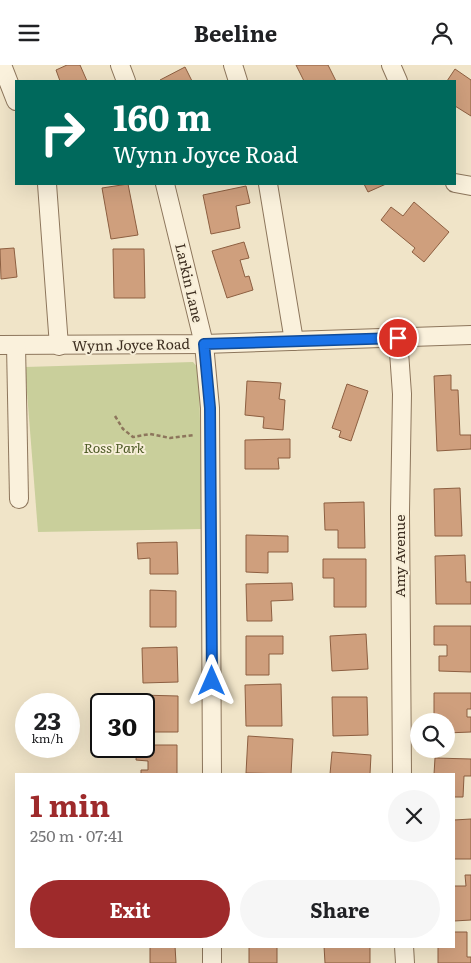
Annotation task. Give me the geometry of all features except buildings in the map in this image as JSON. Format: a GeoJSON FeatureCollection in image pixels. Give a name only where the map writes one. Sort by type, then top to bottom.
{"type":"FeatureCollection","features":[{"type":"Feature","properties":{"kind":"street"},"geometry":{"type":"LineString","coordinates":[[2,65],[15,98]]}},
{"type":"Feature","properties":{"kind":"street"},"geometry":{"type":"LineString","coordinates":[[120,65],[126,80]]}},
{"type":"Feature","properties":{"kind":"street"},"geometry":{"type":"LineString","coordinates":[[233,65],[238,80]]}},
{"type":"Feature","properties":{"kind":"street"},"geometry":{"type":"LineString","coordinates":[[392,65],[398,80]]}},
{"type":"Feature","properties":{"kind":"street"},"geometry":{"type":"LineString","coordinates":[[456,183],[471,186]]}},
{"type":"Feature","properties":{"kind":"street"},"geometry":{"type":"LineString","coordinates":[[46,185],[59,345]]}},
{"type":"Feature","properties":{"kind":"street","name":"Larkin Lane"},"geometry":{"type":"LineString","coordinates":[[165,185],[204,344],[210,408],[212,773]]}},
{"type":"Feature","properties":{"kind":"street"},"geometry":{"type":"LineString","coordinates":[[268,185],[294,341]]}},
{"type":"Feature","properties":{"kind":"street","name":"Wynn Joyce Road"},"geometry":{"type":"LineString","coordinates":[[8,345],[204,344],[471,335]]}},
{"type":"Feature","properties":{"kind":"street","name":"Amy Avenue"},"geometry":{"type":"LineString","coordinates":[[398,338],[402,394],[400,511],[402,773]]}},
{"type":"Feature","properties":{"kind":"street"},"geometry":{"type":"LineString","coordinates":[[8,345],[19,499]]}},
{"type":"Feature","properties":{"kind":"street"},"geometry":{"type":"LineString","coordinates":[[212,948],[212,963]]}},
{"type":"Feature","properties":{"kind":"street"},"geometry":{"type":"LineString","coordinates":[[404,948],[405,963]]}},
{"type":"Feature","properties":{"kind":"path"},"geometry":{"type":"LineString","coordinates":[[115,416],[123,429],[133,437],[150,434],[170,438],[196,435]]}},
{"type":"Feature","properties":{"kind":"green space","name":"Ross Park"},"geometry":{"type":"Polygon","coordinates":[[[193,362],[199,369],[202,529],[38,532],[25,367],[193,362]]]}},
{"type":"Feature","properties":{"kind":"route"},"geometry":{"type":"LineString","coordinates":[[212,681],[210,408],[204,344],[398,338]]}}]}
